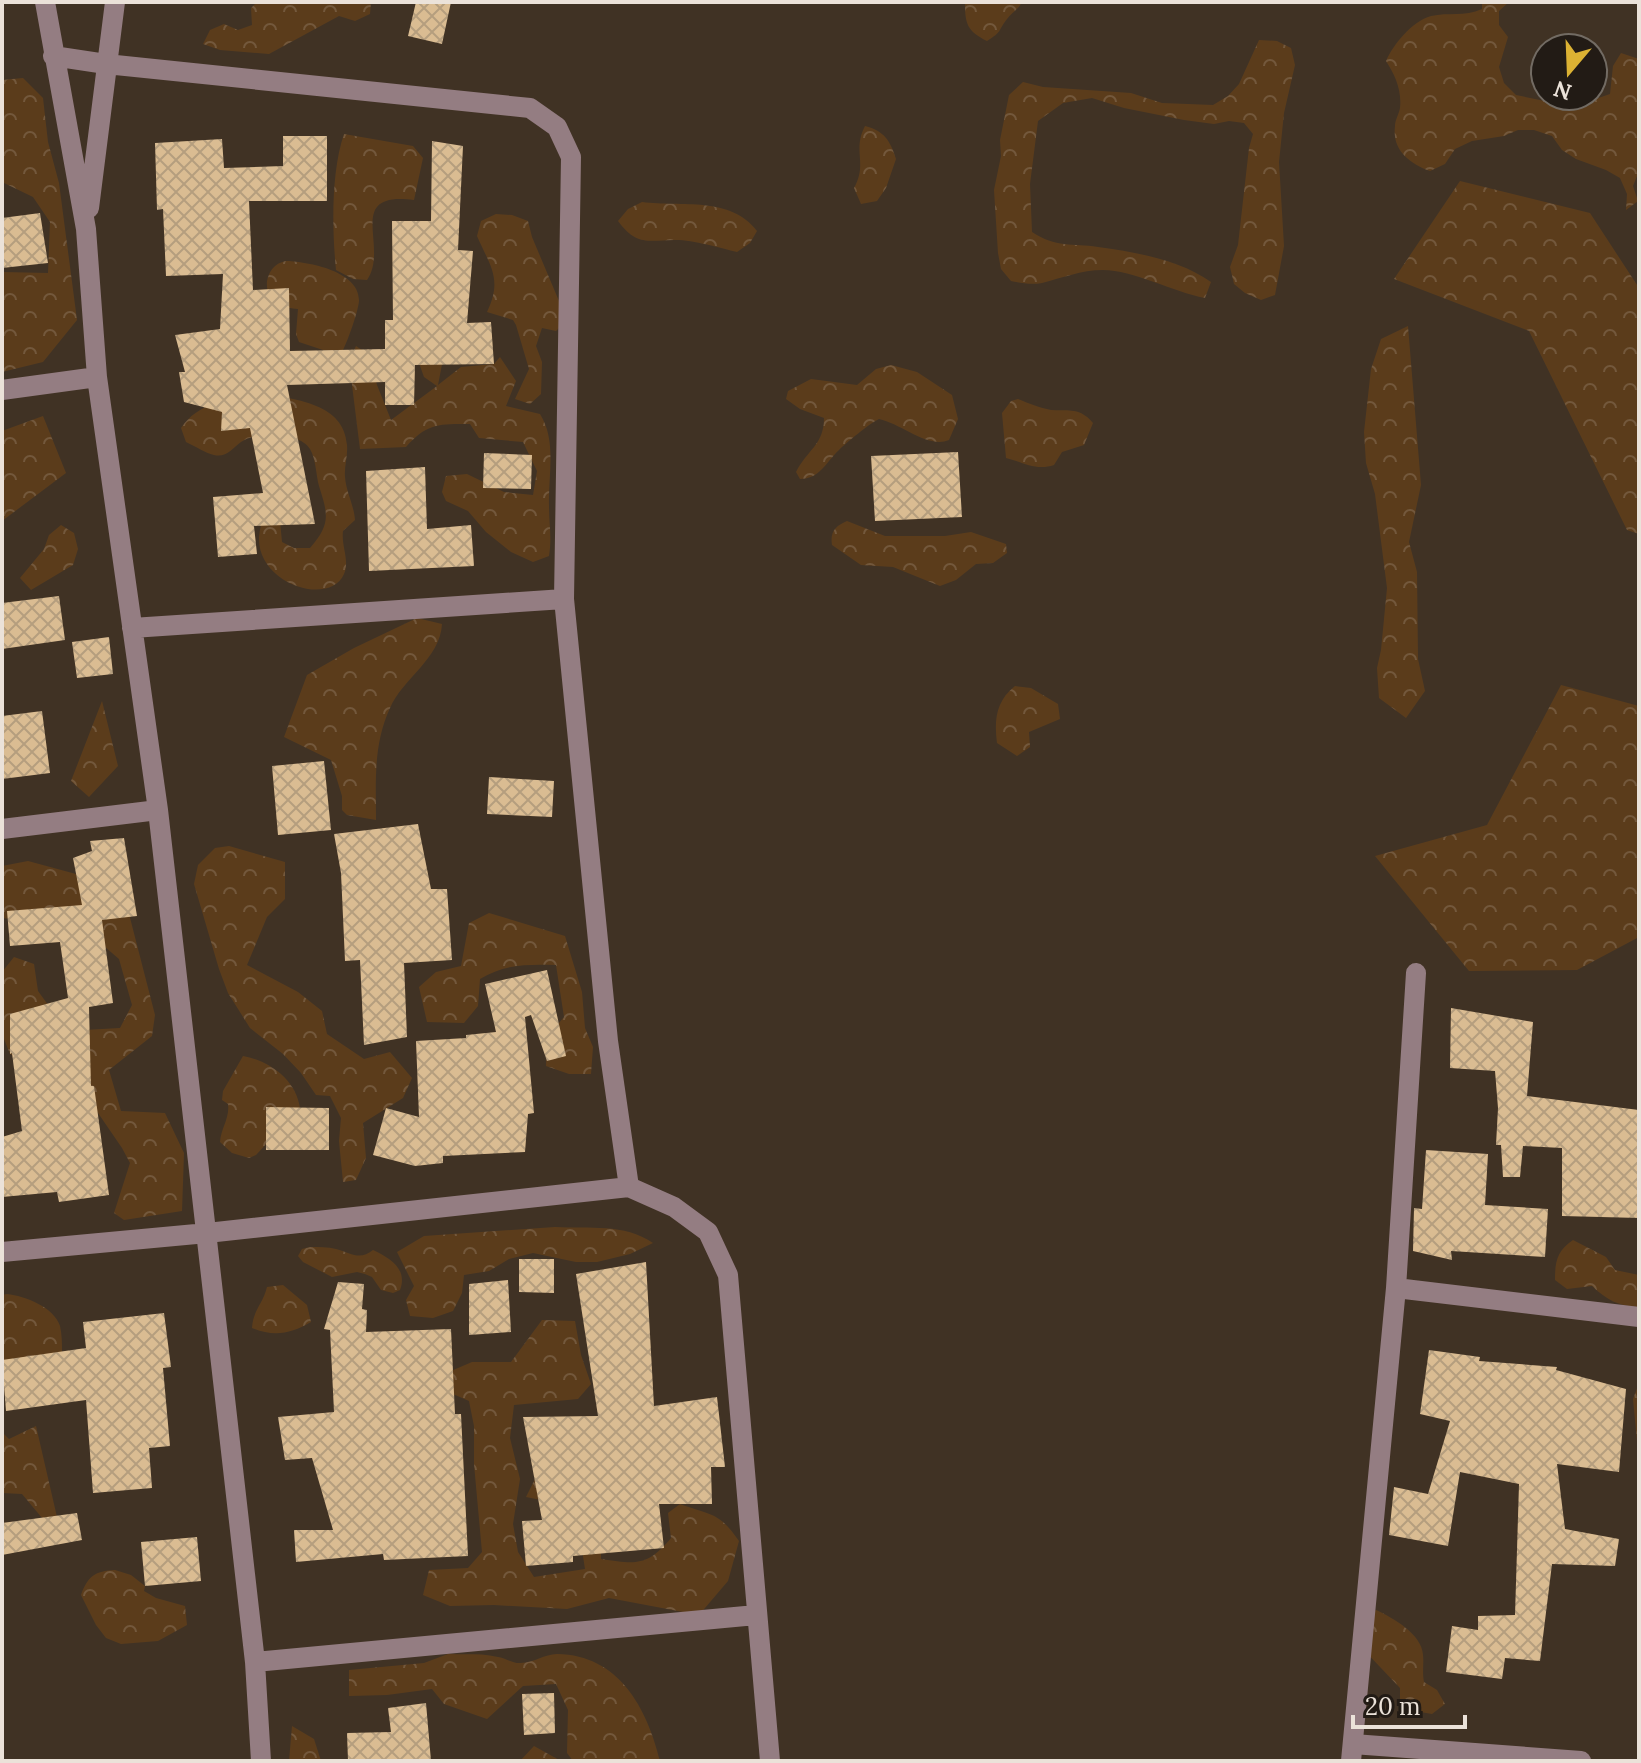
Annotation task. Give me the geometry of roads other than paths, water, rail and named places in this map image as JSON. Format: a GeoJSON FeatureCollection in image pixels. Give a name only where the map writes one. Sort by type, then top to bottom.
{"type":"FeatureCollection","features":[{"type":"Feature","properties":{"kind":"street"},"geometry":{"type":"LineString","coordinates":[[45,2],[86,229],[97,377],[158,810],[255,1662],[261,1761]]}},
{"type":"Feature","properties":{"kind":"street"},"geometry":{"type":"LineString","coordinates":[[86,229],[115,2]]}},
{"type":"Feature","properties":{"kind":"street"},"geometry":{"type":"LineString","coordinates":[[53,56],[530,108],[557,127],[571,157],[564,599],[608,1041],[629,1187]]}},
{"type":"Feature","properties":{"kind":"street"},"geometry":{"type":"LineString","coordinates":[[2,390],[97,377]]}},
{"type":"Feature","properties":{"kind":"street"},"geometry":{"type":"LineString","coordinates":[[132,628],[564,599]]}},
{"type":"Feature","properties":{"kind":"street"},"geometry":{"type":"LineString","coordinates":[[2,829],[158,810]]}},
{"type":"Feature","properties":{"kind":"street"},"geometry":{"type":"LineString","coordinates":[[1416,973],[1396,1288],[1352,1752],[1581,1761]]}},
{"type":"Feature","properties":{"kind":"street"},"geometry":{"type":"LineString","coordinates":[[2,1252],[629,1187],[674,1207],[708,1232],[728,1275],[770,1761]]}},
{"type":"Feature","properties":{"kind":"street"},"geometry":{"type":"LineString","coordinates":[[1396,1288],[1639,1317]]}},
{"type":"Feature","properties":{"kind":"street"},"geometry":{"type":"LineString","coordinates":[[255,1662],[756,1615]]}}]}
